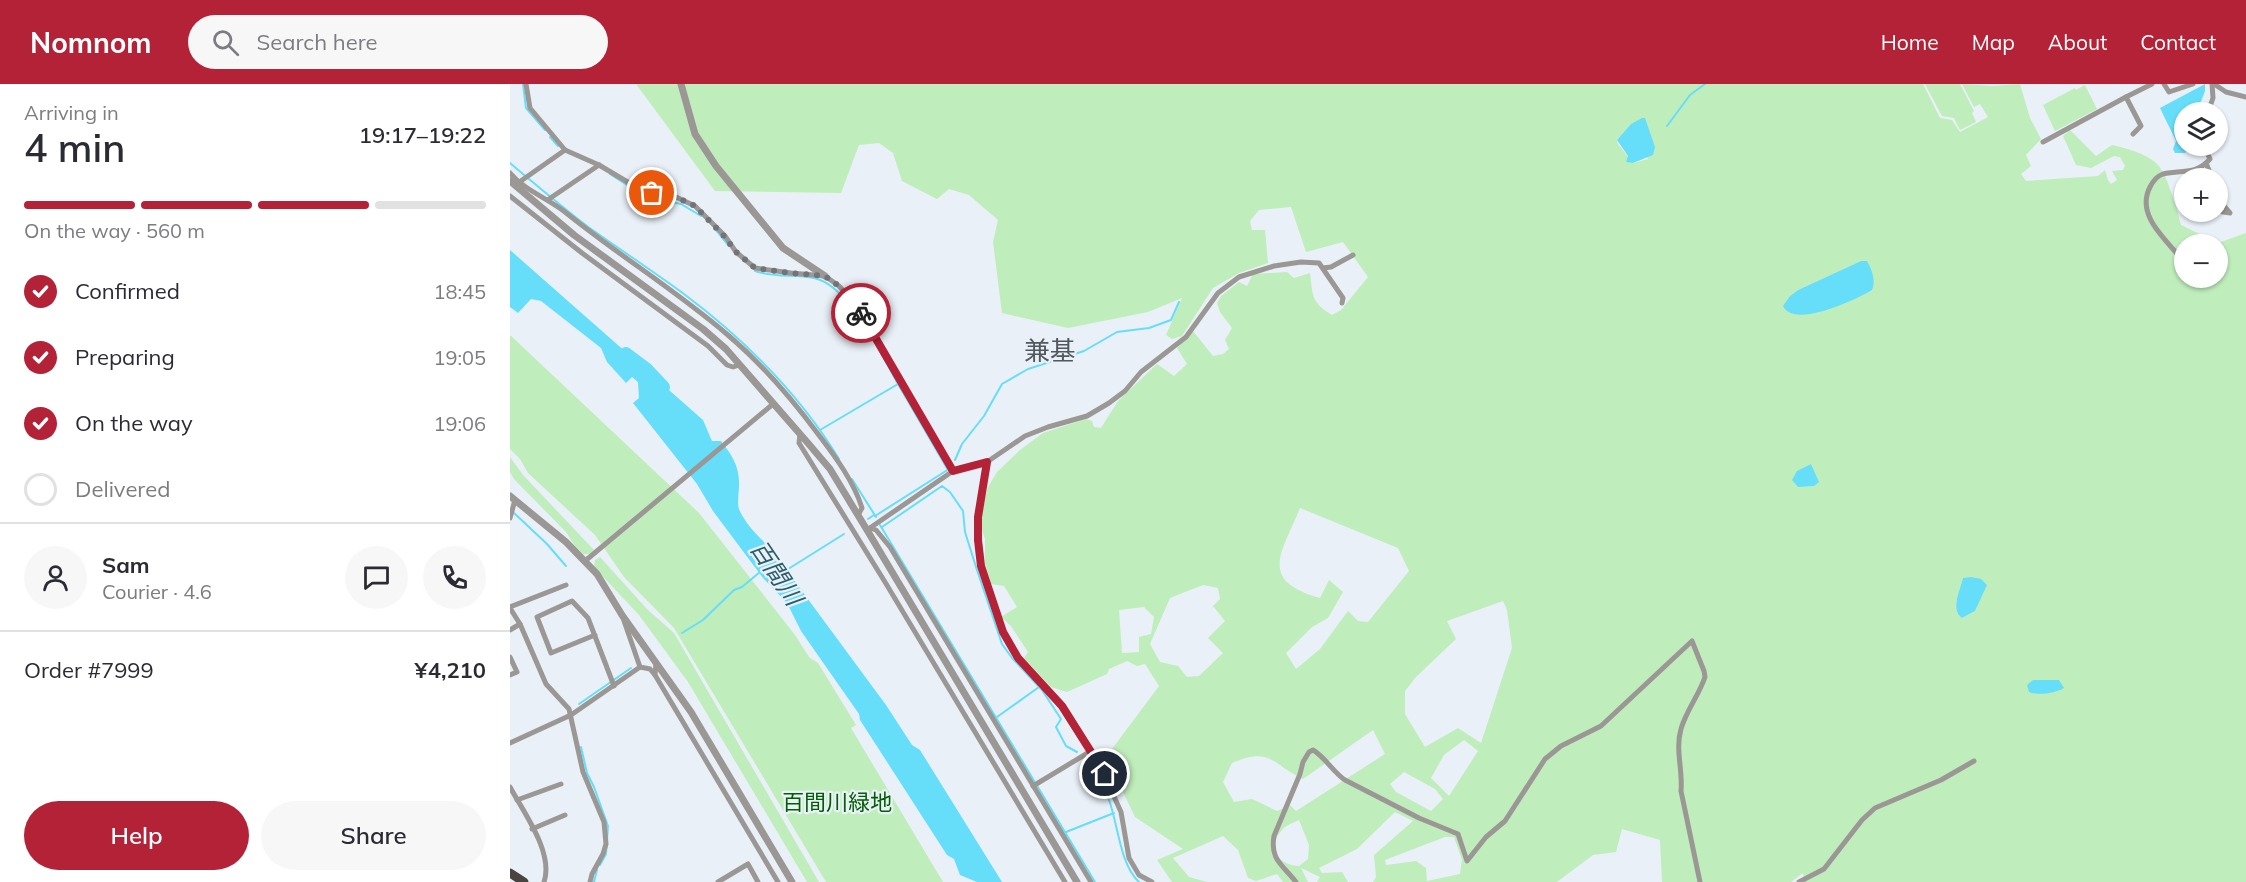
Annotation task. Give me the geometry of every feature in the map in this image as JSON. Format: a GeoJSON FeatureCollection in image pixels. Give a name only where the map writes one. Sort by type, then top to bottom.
{"type":"FeatureCollection","features":[{"type":"Feature","properties":{"kind":"highway"},"geometry":{"type":"LineString","coordinates":[[510,873],[524,882]]}},
{"type":"Feature","properties":{"kind":"street"},"geometry":{"type":"LineString","coordinates":[[526,84],[530,108],[565,150],[599,165],[636,187],[676,197],[695,206],[736,252],[755,268],[825,276]]}},
{"type":"Feature","properties":{"kind":"street"},"geometry":{"type":"LineString","coordinates":[[681,84],[695,134],[716,166],[783,248],[839,286],[856,304],[953,471]]}},
{"type":"Feature","properties":{"kind":"street"},"geometry":{"type":"LineString","coordinates":[[2043,142],[2152,84]]}},
{"type":"Feature","properties":{"kind":"street"},"geometry":{"type":"LineString","coordinates":[[2164,84],[2169,92],[2193,84]]}},
{"type":"Feature","properties":{"kind":"street"},"geometry":{"type":"LineString","coordinates":[[2211,102],[2213,84],[2226,92],[2246,97]]}},
{"type":"Feature","properties":{"kind":"street"},"geometry":{"type":"LineString","coordinates":[[2126,97],[2141,126],[2133,135]]}},
{"type":"Feature","properties":{"kind":"street"},"geometry":{"type":"LineString","coordinates":[[515,183],[565,150]]}},
{"type":"Feature","properties":{"kind":"street"},"geometry":{"type":"LineString","coordinates":[[2174,249],[2147,215],[2145,198],[2152,183],[2162,175],[2198,170],[2210,159],[2209,156]]}},
{"type":"Feature","properties":{"kind":"street"},"geometry":{"type":"LineString","coordinates":[[2206,163],[2208,168]]}},
{"type":"Feature","properties":{"kind":"street"},"geometry":{"type":"LineString","coordinates":[[550,197],[599,165]]}},
{"type":"Feature","properties":{"kind":"street"},"geometry":{"type":"LineString","coordinates":[[510,173],[515,183],[574,235],[703,329],[726,350],[769,406],[801,434],[830,469],[868,529],[1077,882]]}},
{"type":"Feature","properties":{"kind":"street"},"geometry":{"type":"LineString","coordinates":[[515,183],[550,197],[596,237],[710,320],[754,358],[825,442],[858,495],[862,508],[858,515]]}},
{"type":"Feature","properties":{"kind":"street"},"geometry":{"type":"LineString","coordinates":[[510,196],[690,333],[727,365],[733,367],[739,365]]}},
{"type":"Feature","properties":{"kind":"street"},"geometry":{"type":"LineString","coordinates":[[1323,268],[1331,267],[1353,255]]}},
{"type":"Feature","properties":{"kind":"street"},"geometry":{"type":"LineString","coordinates":[[868,529],[953,471],[987,462],[1025,436],[1087,416],[1115,399],[1141,372],[1185,337],[1218,293],[1239,277],[1274,266],[1301,262],[1319,263],[1343,298],[1342,303]]}},
{"type":"Feature","properties":{"kind":"street"},"geometry":{"type":"LineString","coordinates":[[587,560],[769,406]]}},
{"type":"Feature","properties":{"kind":"street"},"geometry":{"type":"LineString","coordinates":[[801,434],[799,443],[1065,882]]}},
{"type":"Feature","properties":{"kind":"street"},"geometry":{"type":"LineString","coordinates":[[987,462],[978,517],[978,540],[981,566],[1003,632],[1018,658],[1054,695],[1105,774],[1121,813],[1129,858],[1139,874],[1152,882]]}},
{"type":"Feature","properties":{"kind":"street"},"geometry":{"type":"LineString","coordinates":[[512,498],[587,560],[622,615],[691,712],[792,882]]}},
{"type":"Feature","properties":{"kind":"street"},"geometry":{"type":"LineString","coordinates":[[511,513],[512,498]]}},
{"type":"Feature","properties":{"kind":"street"},"geometry":{"type":"LineString","coordinates":[[868,529],[876,530],[890,547],[1035,784],[1091,882]]}},
{"type":"Feature","properties":{"kind":"street"},"geometry":{"type":"LineString","coordinates":[[566,585],[510,608],[520,624],[546,684],[569,709],[583,772],[604,822],[606,835],[603,854],[590,882]]}},
{"type":"Feature","properties":{"kind":"street"},"geometry":{"type":"LineString","coordinates":[[594,635],[551,652],[537,617],[572,601],[588,618],[613,682]]}},
{"type":"Feature","properties":{"kind":"street"},"geometry":{"type":"LineString","coordinates":[[622,615],[626,633],[636,651],[640,668]]}},
{"type":"Feature","properties":{"kind":"street"},"geometry":{"type":"LineString","coordinates":[[510,630],[520,624]]}},
{"type":"Feature","properties":{"kind":"street"},"geometry":{"type":"LineString","coordinates":[[1296,882],[1278,863],[1272,847],[1274,836],[1309,752],[1313,750],[1318,753],[1334,772],[1345,780],[1419,818],[1458,834],[1467,861],[1486,837],[1505,821],[1545,759],[1561,746],[1600,726],[1692,641],[1696,645],[1704,677],[1685,720],[1679,741],[1681,797],[1689,822],[1700,882]]}},
{"type":"Feature","properties":{"kind":"street"},"geometry":{"type":"LineString","coordinates":[[510,657],[517,672],[510,675]]}},
{"type":"Feature","properties":{"kind":"street"},"geometry":{"type":"LineString","coordinates":[[655,675],[656,664]]}},
{"type":"Feature","properties":{"kind":"street"},"geometry":{"type":"LineString","coordinates":[[510,743],[571,715],[613,682],[640,668],[650,669],[778,882]]}},
{"type":"Feature","properties":{"kind":"street"},"geometry":{"type":"LineString","coordinates":[[1035,784],[1091,751]]}},
{"type":"Feature","properties":{"kind":"street"},"geometry":{"type":"LineString","coordinates":[[1799,882],[1824,869],[1875,807],[1941,780],[1974,762]]}},
{"type":"Feature","properties":{"kind":"street"},"geometry":{"type":"LineString","coordinates":[[517,800],[561,784]]}},
{"type":"Feature","properties":{"kind":"street"},"geometry":{"type":"LineString","coordinates":[[510,787],[547,861],[547,874],[544,882]]}},
{"type":"Feature","properties":{"kind":"street"},"geometry":{"type":"LineString","coordinates":[[532,829],[565,815]]}},
{"type":"Feature","properties":{"kind":"street"},"geometry":{"type":"LineString","coordinates":[[718,882],[748,864],[758,882]]}},
{"type":"Feature","properties":{"kind":"green space"},"geometry":{"type":"Polygon","coordinates":[[[636,84],[1923,84],[1940,118],[1952,120],[1960,132],[1988,117],[1980,104],[1974,107],[1962,84],[1993,86],[2020,84],[2030,118],[2041,139],[2026,155],[2031,166],[2021,174],[2026,181],[2098,176],[2105,170],[2111,184],[2117,180],[2112,171],[2123,170],[2125,166],[2120,157],[2114,156],[2091,168],[2076,165],[2063,136],[2070,130],[2096,156],[2112,145],[2129,149],[2152,159],[2160,167],[2168,182],[2174,202],[2174,222],[2180,222],[2181,225],[2200,234],[2174,234],[2174,288],[2228,288],[2228,239],[2246,233],[2246,882],[1804,882],[1803,873],[1791,882],[1662,882],[1660,840],[1622,829],[1616,852],[1593,855],[1557,882],[1373,882],[1376,877],[1374,855],[1413,821],[1395,812],[1357,849],[1319,868],[1322,873],[1342,872],[1348,882],[1317,882],[1320,877],[1301,868],[1308,882],[1283,882],[1277,874],[1256,881],[1248,878],[1238,850],[1223,836],[1173,858],[1189,877],[1207,882],[1172,882],[1157,860],[1183,849],[1135,817],[1106,757],[1159,686],[1145,664],[1137,666],[1127,661],[1109,669],[1107,674],[1067,692],[1051,687],[1024,658],[1028,652],[1011,626],[1001,617],[1017,607],[1004,586],[991,584],[985,563],[985,539],[981,527],[982,508],[988,487],[997,472],[1020,450],[1043,433],[1086,419],[1092,421],[1094,427],[1101,428],[1118,401],[1157,364],[1174,376],[1187,364],[1177,348],[1193,331],[1213,356],[1223,354],[1229,349],[1225,340],[1232,328],[1220,312],[1217,303],[1221,296],[1239,282],[1247,286],[1253,274],[1287,272],[1294,278],[1310,273],[1314,298],[1332,315],[1341,310],[1368,277],[1343,242],[1306,252],[1291,207],[1259,210],[1250,221],[1252,230],[1265,230],[1268,263],[1239,273],[1213,288],[1182,336],[1172,339],[1166,335],[1182,298],[1148,312],[1068,328],[1002,313],[993,242],[998,220],[969,195],[949,189],[937,199],[902,181],[893,153],[879,143],[859,145],[841,193],[715,191],[636,84]],[[1631,124],[1617,140],[1633,163],[1648,159],[1631,124]],[[1861,261],[1798,290],[1790,296],[1838,305],[1857,297],[1861,261]],[[1300,508],[1282,552],[1281,573],[1288,583],[1300,591],[1320,598],[1329,580],[1343,592],[1328,618],[1312,627],[1286,653],[1296,669],[1320,649],[1348,611],[1358,621],[1368,622],[1409,571],[1398,548],[1300,508]],[[1963,578],[1956,605],[1958,614],[1962,618],[1975,611],[1981,593],[1963,578]],[[1203,585],[1170,598],[1150,644],[1160,662],[1178,666],[1187,677],[1199,676],[1223,653],[1208,638],[1225,621],[1213,606],[1220,599],[1218,588],[1203,585]],[[1503,601],[1447,621],[1456,639],[1416,677],[1405,691],[1405,714],[1425,747],[1458,728],[1481,743],[1512,648],[1507,610],[1503,601]],[[1144,607],[1119,610],[1122,653],[1139,652],[1139,637],[1151,634],[1154,617],[1144,607]],[[1373,730],[1303,779],[1271,759],[1256,756],[1232,763],[1223,782],[1234,802],[1252,799],[1277,811],[1290,805],[1296,811],[1385,754],[1373,730]],[[1464,740],[1444,755],[1431,778],[1449,796],[1478,751],[1464,740]],[[1404,772],[1390,784],[1396,792],[1431,811],[1443,799],[1435,789],[1404,772]],[[1299,820],[1284,828],[1277,837],[1275,849],[1280,859],[1299,866],[1308,859],[1309,845],[1299,820]],[[1445,837],[1385,860],[1386,865],[1416,861],[1426,868],[1427,881],[1460,874],[1462,860],[1454,837],[1445,837]]]}},
{"type":"Feature","properties":{"kind":"green space"},"geometry":{"type":"Polygon","coordinates":[[[1925,84],[1960,84],[1974,111],[1972,113],[1976,122],[1960,130],[1954,118],[1942,116],[1925,84]]]}},
{"type":"Feature","properties":{"kind":"green space"},"geometry":{"type":"Polygon","coordinates":[[[2085,85],[2097,109],[2055,131],[2043,105],[2085,85]]]}},
{"type":"Feature","properties":{"kind":"green space","name":"百間川緑地"},"geometry":{"type":"Polygon","coordinates":[[[510,335],[699,513],[795,635],[809,657],[818,663],[856,725],[851,728],[943,882],[826,882],[674,628],[624,577],[595,535],[528,473],[520,459],[510,449],[510,335]]]}},
{"type":"Feature","properties":{"kind":"green space"},"geometry":{"type":"Polygon","coordinates":[[[510,457],[523,475],[594,550],[589,554],[583,554],[566,532],[514,479],[510,472],[510,457]]]}},
{"type":"Feature","properties":{"kind":"green space"},"geometry":{"type":"Polygon","coordinates":[[[600,557],[647,609],[674,633],[819,882],[807,882],[688,682],[639,615],[594,567],[595,560],[600,557]]]}},
{"type":"Feature","properties":{"kind":"water"},"geometry":{"type":"Polygon","coordinates":[[[2205,84],[2201,102],[2174,102],[2174,137],[2160,108],[2205,84]]]}},
{"type":"Feature","properties":{"kind":"water"},"geometry":{"type":"Polygon","coordinates":[[[1645,118],[1655,147],[1653,155],[1633,163],[1626,162],[1628,156],[1617,140],[1631,124],[1645,118]]]}},
{"type":"Feature","properties":{"kind":"water"},"geometry":{"type":"Polygon","coordinates":[[[510,250],[703,420],[712,441],[721,441],[737,467],[738,507],[745,520],[771,549],[886,705],[912,745],[920,750],[1002,882],[977,882],[960,875],[954,859],[947,855],[860,720],[859,714],[801,631],[787,603],[763,578],[713,511],[697,484],[633,403],[639,398],[638,382],[632,377],[626,383],[607,362],[601,348],[541,301],[531,299],[518,313],[510,307],[510,250]]]}},
{"type":"Feature","properties":{"kind":"water"},"geometry":{"type":"Polygon","coordinates":[[[1861,261],[1867,261],[1870,268],[1873,279],[1872,290],[1839,306],[1812,314],[1799,315],[1789,312],[1783,306],[1798,290],[1861,261]]]}},
{"type":"Feature","properties":{"kind":"water"},"geometry":{"type":"Polygon","coordinates":[[[1811,464],[1819,482],[1814,486],[1798,487],[1792,480],[1797,471],[1811,464]]]}},
{"type":"Feature","properties":{"kind":"water"},"geometry":{"type":"Polygon","coordinates":[[[1963,578],[1981,579],[1987,585],[1975,611],[1962,618],[1958,614],[1957,600],[1963,578]]]}},
{"type":"Feature","properties":{"kind":"water"},"geometry":{"type":"Polygon","coordinates":[[[2033,680],[2059,680],[2064,688],[2046,693],[2032,693],[2029,692],[2027,685],[2033,680]]]}},
{"type":"Feature","properties":{"kind":"waterway"},"geometry":{"type":"LineString","coordinates":[[523,84],[526,108],[545,130]]}},
{"type":"Feature","properties":{"kind":"waterway"},"geometry":{"type":"LineString","coordinates":[[1667,126],[1690,95],[1705,84]]}},
{"type":"Feature","properties":{"kind":"waterway"},"geometry":{"type":"LineString","coordinates":[[550,137],[558,146]]}},
{"type":"Feature","properties":{"kind":"waterway"},"geometry":{"type":"LineString","coordinates":[[510,163],[587,226],[684,294],[728,330],[789,391],[824,435],[839,459]]}},
{"type":"Feature","properties":{"kind":"waterway"},"geometry":{"type":"LineString","coordinates":[[610,174],[630,187],[632,191],[647,197],[681,204],[701,216]]}},
{"type":"Feature","properties":{"kind":"waterway"},"geometry":{"type":"LineString","coordinates":[[716,230],[729,246]]}},
{"type":"Feature","properties":{"kind":"waterway"},"geometry":{"type":"LineString","coordinates":[[755,271],[814,278],[827,283],[852,307],[874,340],[898,384]]}},
{"type":"Feature","properties":{"kind":"waterway"},"geometry":{"type":"LineString","coordinates":[[955,460],[962,444],[984,416],[1002,384],[1028,369],[1084,351],[1117,332],[1149,328],[1171,320],[1179,302]]}},
{"type":"Feature","properties":{"kind":"waterway","name":"百間川"},"geometry":{"type":"LineString","coordinates":[[626,353],[646,368],[664,387]]}},
{"type":"Feature","properties":{"kind":"waterway"},"geometry":{"type":"LineString","coordinates":[[820,430],[898,384],[948,470]]}},
{"type":"Feature","properties":{"kind":"waterway"},"geometry":{"type":"LineString","coordinates":[[875,516],[949,469]]}},
{"type":"Feature","properties":{"kind":"waterway"},"geometry":{"type":"LineString","coordinates":[[852,479],[876,517]]}},
{"type":"Feature","properties":{"kind":"waterway"},"geometry":{"type":"LineString","coordinates":[[882,527],[942,486],[950,492],[963,511],[965,532],[1002,644],[1042,690],[1061,719],[1056,727],[1066,746],[1077,752]]}},
{"type":"Feature","properties":{"kind":"waterway"},"geometry":{"type":"LineString","coordinates":[[513,512],[547,544],[566,566]]}},
{"type":"Feature","properties":{"kind":"waterway"},"geometry":{"type":"LineString","coordinates":[[868,519],[874,515]]}},
{"type":"Feature","properties":{"kind":"waterway"},"geometry":{"type":"LineString","coordinates":[[880,525],[1095,882]]}},
{"type":"Feature","properties":{"kind":"waterway"},"geometry":{"type":"LineString","coordinates":[[785,571],[844,534]]}},
{"type":"Feature","properties":{"kind":"waterway"},"geometry":{"type":"LineString","coordinates":[[682,633],[703,620],[734,590],[742,587],[760,572]]}},
{"type":"Feature","properties":{"kind":"waterway"},"geometry":{"type":"LineString","coordinates":[[579,704],[631,668]]}},
{"type":"Feature","properties":{"kind":"waterway"},"geometry":{"type":"LineString","coordinates":[[997,717],[1039,687]]}},
{"type":"Feature","properties":{"kind":"waterway"},"geometry":{"type":"LineString","coordinates":[[581,747],[587,773],[608,826],[606,854],[600,865]]}},
{"type":"Feature","properties":{"kind":"waterway"},"geometry":{"type":"LineString","coordinates":[[1086,760],[1105,789],[1124,855],[1133,875],[1139,882]]}},
{"type":"Feature","properties":{"kind":"waterway"},"geometry":{"type":"LineString","coordinates":[[1066,832],[1114,813]]}},
{"type":"Feature","properties":{"kind":"waterway"},"geometry":{"type":"LineString","coordinates":[[594,882],[597,870]]}},
{"type":"Feature","properties":{"kind":"way so far"},"geometry":{"type":"LineString","coordinates":[[652,193],[676,197],[695,206],[736,252],[755,268],[825,276],[839,286],[856,304],[861,313]]}},
{"type":"Feature","properties":{"kind":"district","name":"兼基"},"geometry":{"type":"Point","coordinates":[1050,351]}},
{"type":"Feature","properties":{"kind":"route"},"geometry":{"type":"LineString","coordinates":[[861,313],[953,471],[987,462],[978,517],[978,540],[981,566],[1006,640],[1018,658],[1054,695],[1105,774]]}}]}
